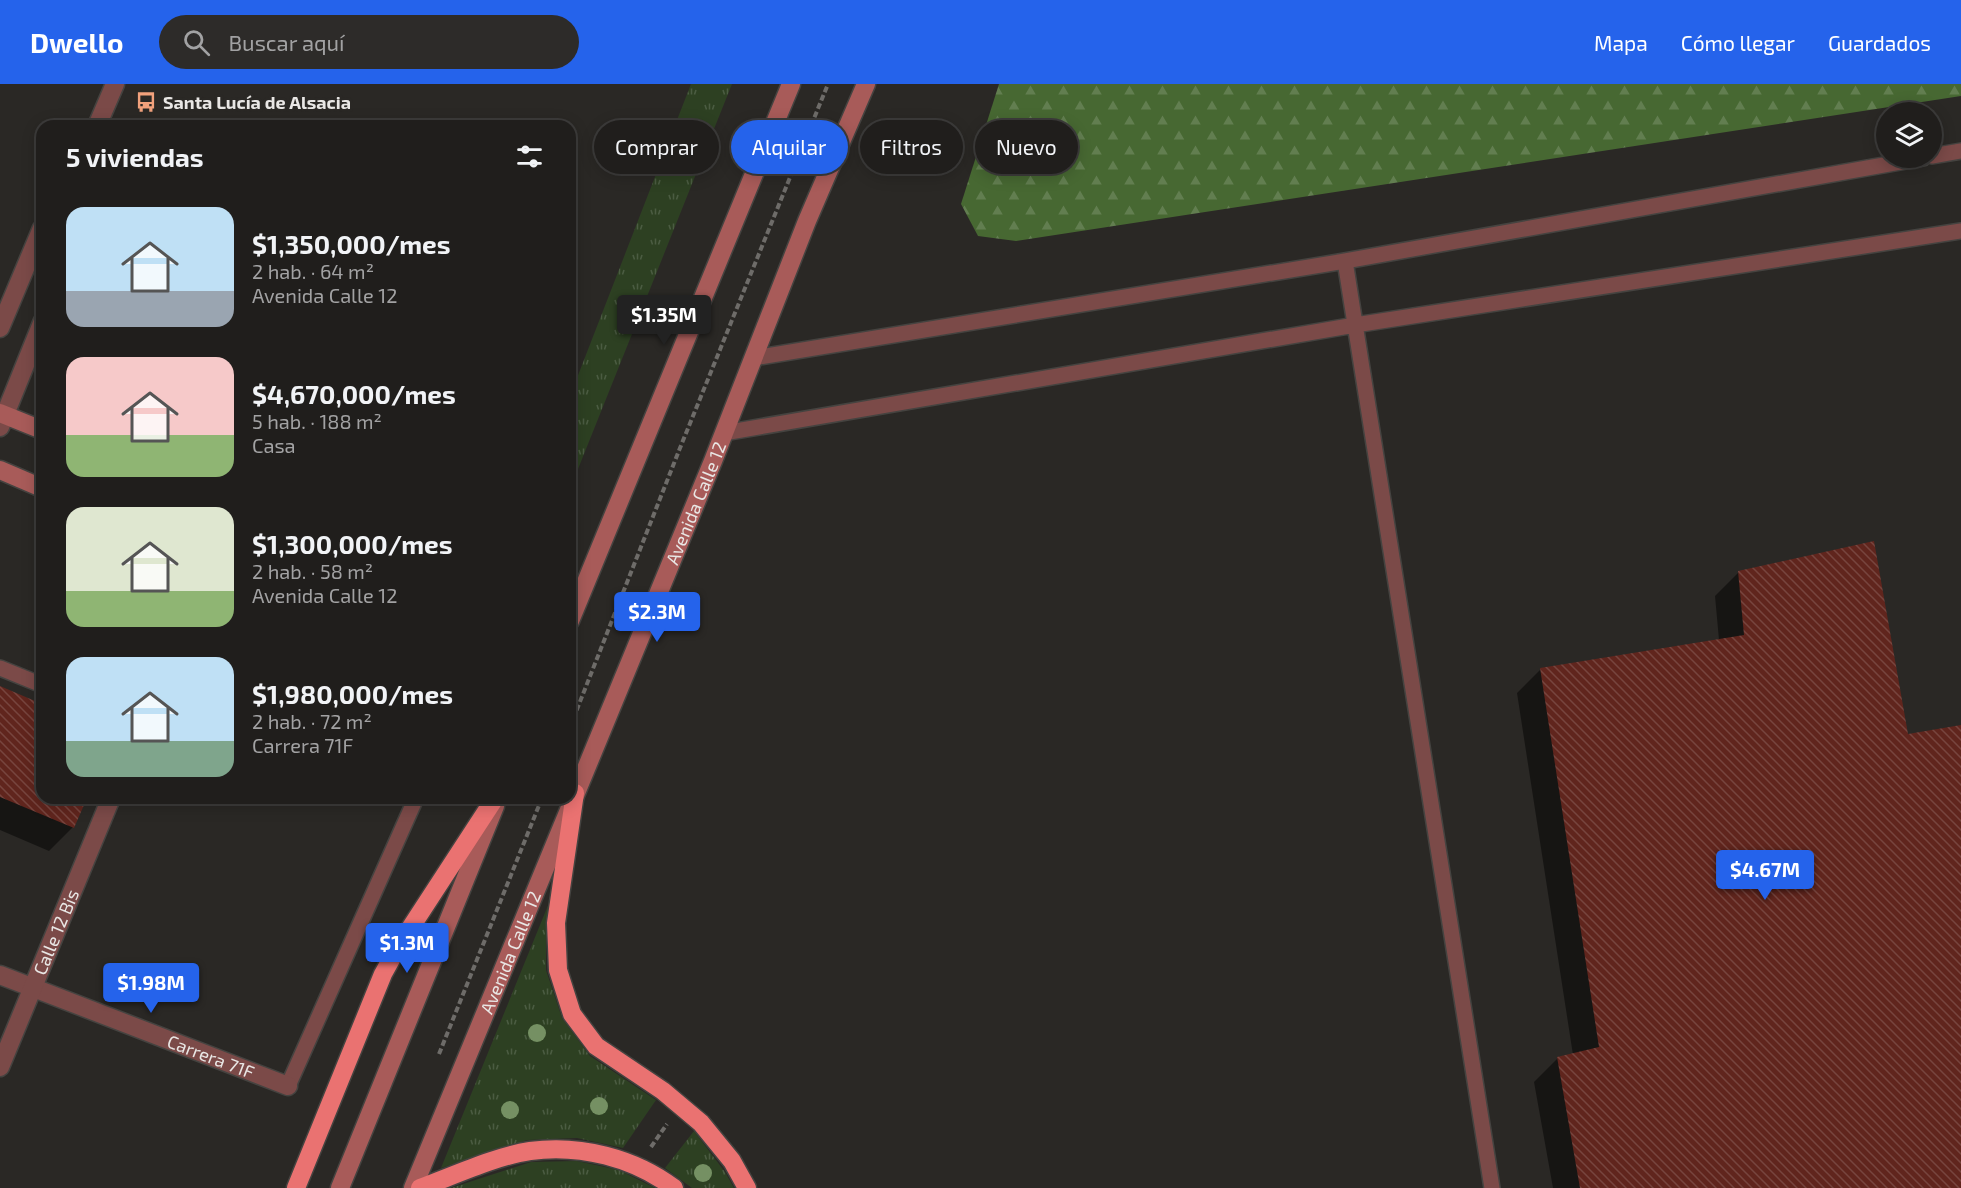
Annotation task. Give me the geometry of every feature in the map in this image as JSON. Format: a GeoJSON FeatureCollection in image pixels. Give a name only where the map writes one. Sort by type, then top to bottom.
{"type":"FeatureCollection","features":[{"type":"Feature","properties":{"kind":"highway"},"geometry":{"type":"LineString","coordinates":[[296,1188],[383,974],[398,947],[493,804]]}},
{"type":"Feature","properties":{"kind":"highway"},"geometry":{"type":"LineString","coordinates":[[573,804],[556,924],[558,970],[572,1014],[596,1046],[663,1091],[701,1122],[732,1161],[747,1188]]}},
{"type":"Feature","properties":{"kind":"highway"},"geometry":{"type":"LineString","coordinates":[[420,1188],[483,1164],[530,1151],[577,1150],[624,1160],[658,1176],[674,1188]]}},
{"type":"Feature","properties":{"kind":"main road"},"geometry":{"type":"LineString","coordinates":[[576,606],[791,84]]}},
{"type":"Feature","properties":{"kind":"main road","name":"Avenida Calle 12"},"geometry":{"type":"LineString","coordinates":[[576,789],[724,433],[807,221],[866,84]]}},
{"type":"Feature","properties":{"kind":"main road"},"geometry":{"type":"LineString","coordinates":[[2,418],[36,428]]}},
{"type":"Feature","properties":{"kind":"main road"},"geometry":{"type":"LineString","coordinates":[[0,470],[36,485]]}},
{"type":"Feature","properties":{"kind":"main road"},"geometry":{"type":"LineString","coordinates":[[340,1188],[495,804]]}},
{"type":"Feature","properties":{"kind":"main road","name":"Avenida Calle 12"},"geometry":{"type":"LineString","coordinates":[[413,1188],[570,804]]}},
{"type":"Feature","properties":{"kind":"street"},"geometry":{"type":"LineString","coordinates":[[100,120],[115,84]]}},
{"type":"Feature","properties":{"kind":"street"},"geometry":{"type":"LineString","coordinates":[[0,328],[36,242]]}},
{"type":"Feature","properties":{"kind":"street"},"geometry":{"type":"LineString","coordinates":[[2,418],[36,337]]}},
{"type":"Feature","properties":{"kind":"street","name":"Calle 12 Bis"},"geometry":{"type":"LineString","coordinates":[[0,1067],[109,804]]}},
{"type":"Feature","properties":{"kind":"street","name":"Carrera 71F"},"geometry":{"type":"LineString","coordinates":[[0,975],[288,1086]]}},
{"type":"Feature","properties":{"kind":"lane"},"geometry":{"type":"LineString","coordinates":[[1942,154],[1961,151]]}},
{"type":"Feature","properties":{"kind":"lane"},"geometry":{"type":"LineString","coordinates":[[753,358],[1345,261],[1876,166]]}},
{"type":"Feature","properties":{"kind":"lane"},"geometry":{"type":"LineString","coordinates":[[724,433],[1355,325],[1961,231]]}},
{"type":"Feature","properties":{"kind":"lane"},"geometry":{"type":"LineString","coordinates":[[1345,261],[1492,1188]]}},
{"type":"Feature","properties":{"kind":"lane"},"geometry":{"type":"LineString","coordinates":[[0,668],[36,683]]}},
{"type":"Feature","properties":{"kind":"lane"},"geometry":{"type":"LineString","coordinates":[[288,1086],[413,804]]}},
{"type":"Feature","properties":{"kind":"path"},"geometry":{"type":"LineString","coordinates":[[576,712],[828,84]]}},
{"type":"Feature","properties":{"kind":"path"},"geometry":{"type":"LineString","coordinates":[[436,1062],[540,804]]}},
{"type":"Feature","properties":{"kind":"path"},"geometry":{"type":"LineString","coordinates":[[651,1148],[669,1122]]}},
{"type":"Feature","properties":{"kind":"green space"},"geometry":{"type":"Polygon","coordinates":[[[691,84],[732,84],[718,120],[677,120],[691,84]]]}},
{"type":"Feature","properties":{"kind":"green space"},"geometry":{"type":"Polygon","coordinates":[[[999,84],[1961,84],[1961,96],[1922,102],[1876,102],[1876,109],[1016,241],[978,236],[961,204],[975,160],[975,174],[1078,174],[1078,120],[988,120],[999,84]]]}},
{"type":"Feature","properties":{"kind":"green space"},"geometry":{"type":"Polygon","coordinates":[[[656,174],[696,174],[576,474],[576,381],[656,174]]]}},
{"type":"Feature","properties":{"kind":"green space"},"geometry":{"type":"Polygon","coordinates":[[[549,903],[546,923],[546,970],[562,1018],[590,1056],[656,1100],[623,1148],[577,1138],[527,1140],[441,1168],[549,903]]]}},
{"type":"Feature","properties":{"kind":"green space"},"geometry":{"type":"Polygon","coordinates":[[[694,1131],[725,1172],[734,1188],[692,1188],[665,1168],[694,1131]]]}},
{"type":"Feature","properties":{"kind":"green space"},"geometry":{"type":"Polygon","coordinates":[[[577,1161],[619,1170],[655,1188],[451,1188],[531,1162],[577,1161]]]}},
{"type":"Feature","properties":{"kind":"building"},"geometry":{"type":"Polygon","coordinates":[[[1874,541],[1908,734],[1961,725],[1961,1188],[1580,1188],[1557,1057],[1599,1047],[1540,668],[1744,635],[1738,571],[1874,541]]]}},
{"type":"Feature","properties":{"kind":"building"},"geometry":{"type":"Polygon","coordinates":[[[0,686],[36,701],[36,804],[84,804],[74,828],[0,797],[0,686]]]}},
{"type":"Feature","properties":{"kind":"place","name":"Santa Lucía de Alsacia"},"geometry":{"type":"Point","coordinates":[146,102]}}]}
